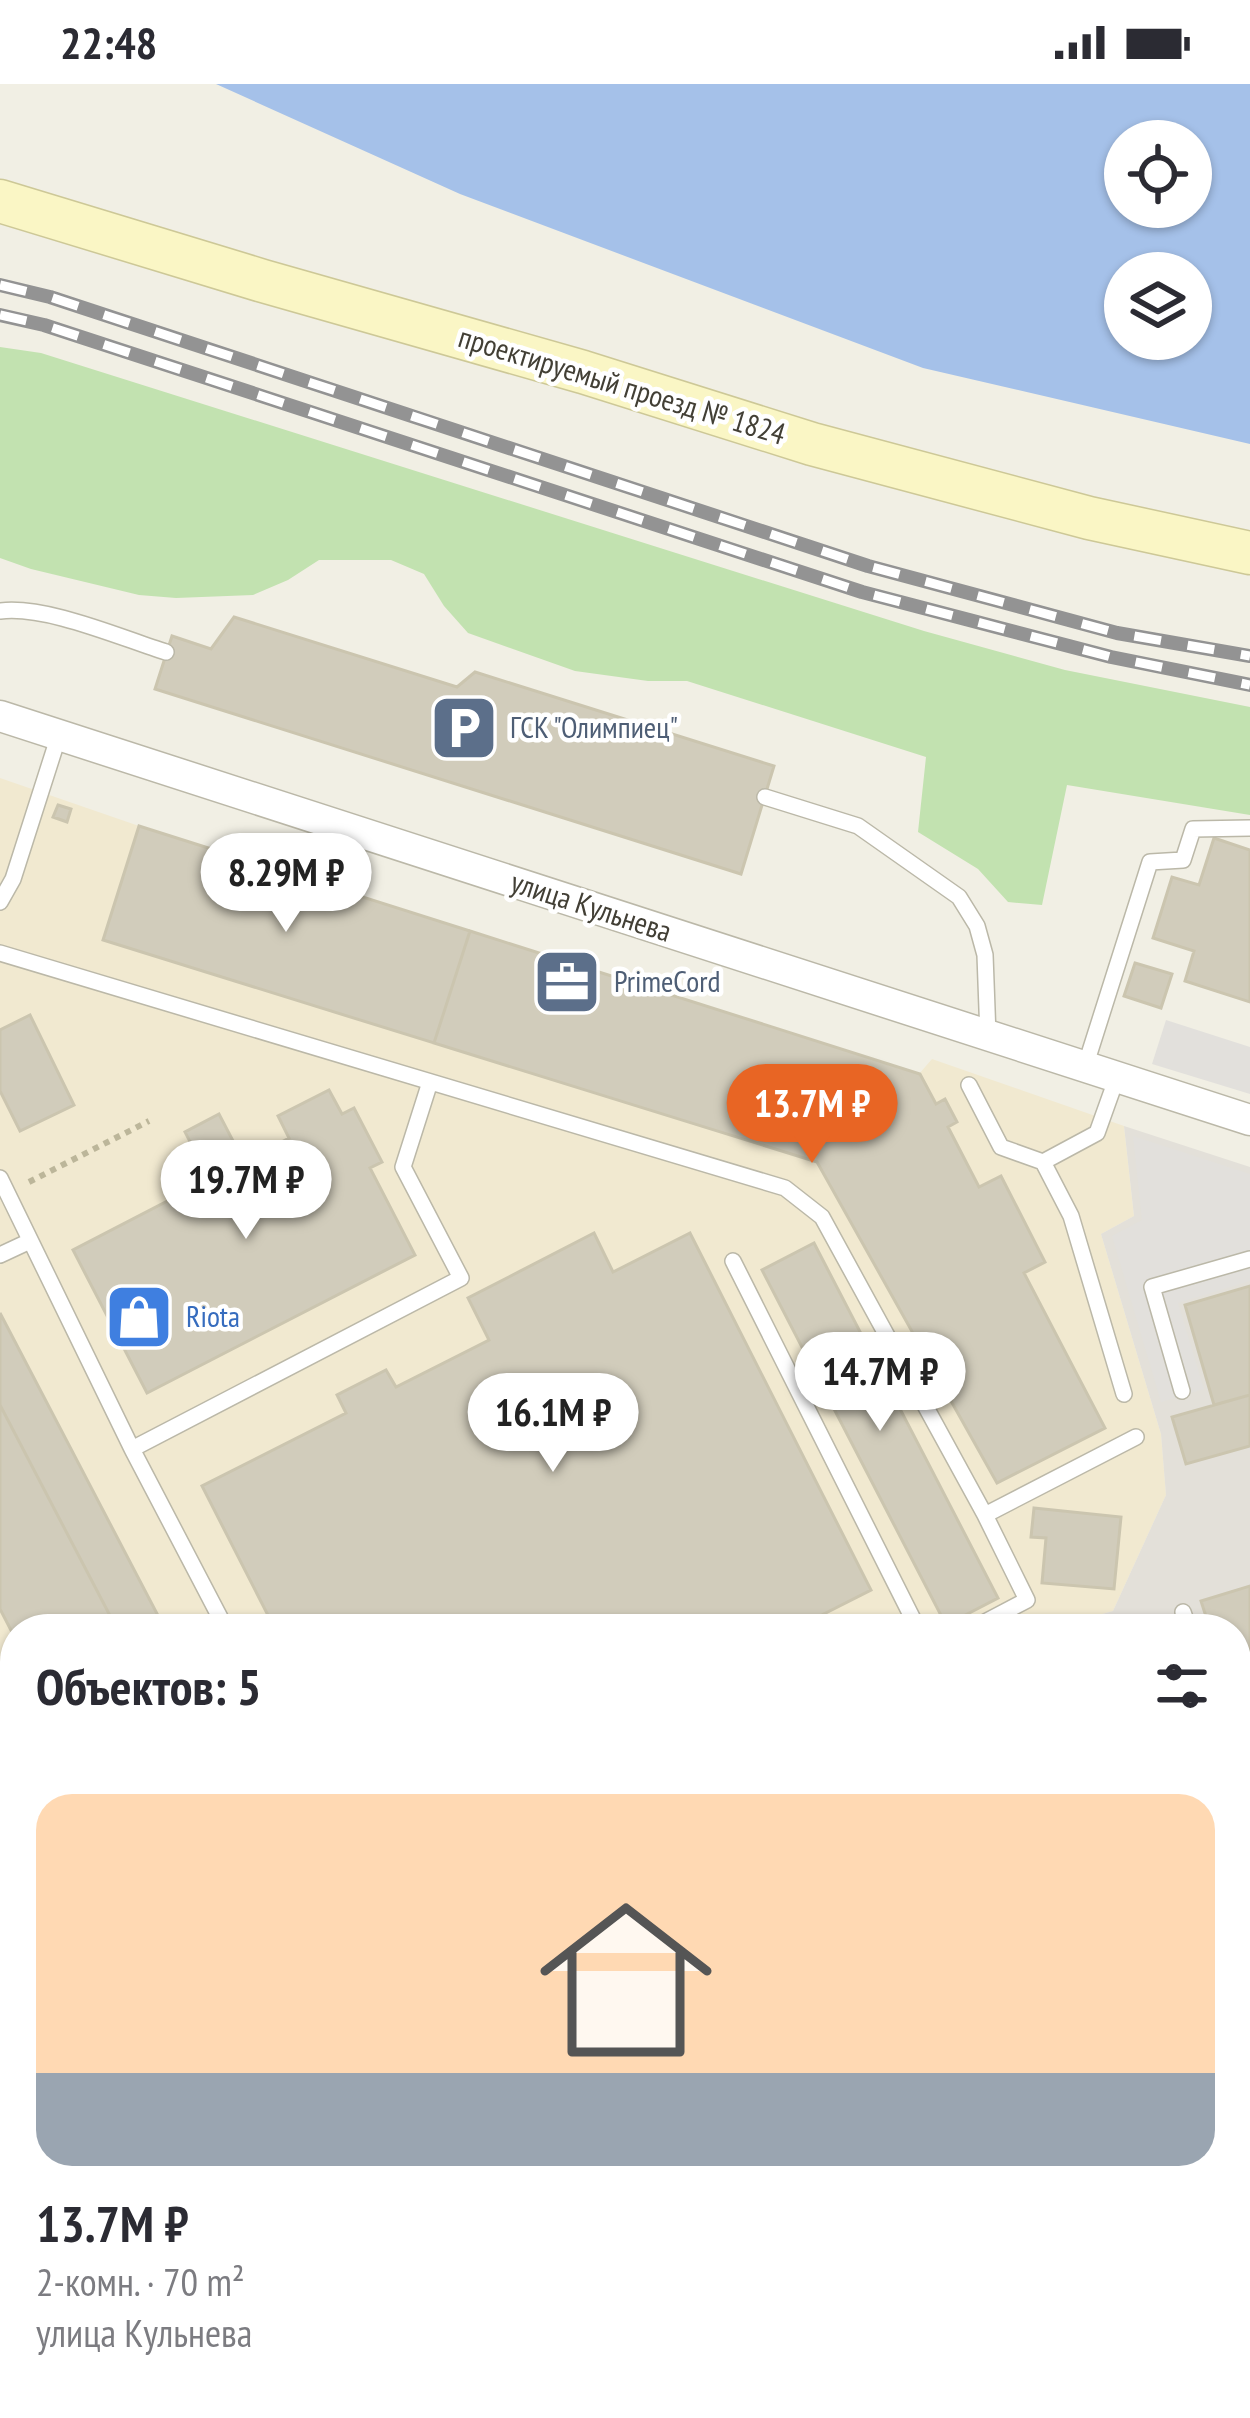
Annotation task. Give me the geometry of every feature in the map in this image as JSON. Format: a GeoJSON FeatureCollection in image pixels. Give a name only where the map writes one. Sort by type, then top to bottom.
{"type":"FeatureCollection","features":[{"type":"Feature","properties":{"kind":"street","name":"проектируемый проезд № 1824"},"geometry":{"type":"LineString","coordinates":[[0,201],[812,444],[1089,518],[1250,553]]}},
{"type":"Feature","properties":{"kind":"street","name":"улица Кульнева"},"geometry":{"type":"LineString","coordinates":[[0,716],[1250,1120]]}},
{"type":"Feature","properties":{"kind":"lane"},"geometry":{"type":"LineString","coordinates":[[0,610],[50,615],[166,652]]}},
{"type":"Feature","properties":{"kind":"lane"},"geometry":{"type":"LineString","coordinates":[[0,902],[13,879],[59,735]]}},
{"type":"Feature","properties":{"kind":"lane"},"geometry":{"type":"LineString","coordinates":[[765,796],[858,826],[959,897],[977,926],[985,955],[988,1036]]}},
{"type":"Feature","properties":{"kind":"lane"},"geometry":{"type":"LineString","coordinates":[[1085,1067],[1150,862],[1183,860],[1192,829],[1250,827]]}},
{"type":"Feature","properties":{"kind":"lane"},"geometry":{"type":"LineString","coordinates":[[0,953],[785,1189],[822,1217],[985,1515],[1027,1600],[1000,1614]]}},
{"type":"Feature","properties":{"kind":"lane"},"geometry":{"type":"LineString","coordinates":[[1043,1162],[1097,1133],[1117,1078]]}},
{"type":"Feature","properties":{"kind":"lane"},"geometry":{"type":"LineString","coordinates":[[132,1449],[461,1278],[403,1167],[430,1082]]}},
{"type":"Feature","properties":{"kind":"lane"},"geometry":{"type":"LineString","coordinates":[[970,1085],[1001,1147],[1043,1162],[1071,1216],[1124,1394]]}},
{"type":"Feature","properties":{"kind":"lane"},"geometry":{"type":"LineString","coordinates":[[4,1185],[218,1614]]}},
{"type":"Feature","properties":{"kind":"lane"},"geometry":{"type":"LineString","coordinates":[[0,1255],[30,1241]]}},
{"type":"Feature","properties":{"kind":"lane"},"geometry":{"type":"LineString","coordinates":[[1182,1391],[1152,1287],[1250,1259]]}},
{"type":"Feature","properties":{"kind":"lane"},"geometry":{"type":"LineString","coordinates":[[733,1261],[908,1614]]}},
{"type":"Feature","properties":{"kind":"lane"},"geometry":{"type":"LineString","coordinates":[[985,1515],[1136,1436]]}},
{"type":"Feature","properties":{"kind":"path"},"geometry":{"type":"LineString","coordinates":[[4,1185],[149,1121]]}},
{"type":"Feature","properties":{"kind":"shaded area"},"geometry":{"type":"Polygon","coordinates":[[[0,778],[919,1074],[932,1059],[1124,1126],[1134,1216],[1101,1234],[1161,1434],[1166,1495],[1113,1611],[0,1614],[0,778]]]}},
{"type":"Feature","properties":{"kind":"shaded area"},"geometry":{"type":"Polygon","coordinates":[[[1166,1020],[1250,1047],[1250,1094],[1152,1064],[1166,1020]]]}},
{"type":"Feature","properties":{"kind":"shaded area"},"geometry":{"type":"Polygon","coordinates":[[[1124,1126],[1250,1167],[1250,1614],[1102,1614],[1113,1611],[1166,1495],[1161,1434],[1101,1234],[1134,1216],[1124,1126]]]}},
{"type":"Feature","properties":{"kind":"shaded area"},"geometry":{"type":"Polygon","coordinates":[[[1133,1136],[1250,1174],[1250,1281],[1178,1303],[1204,1389],[1161,1402],[1112,1236],[1142,1220],[1133,1136]]]}},
{"type":"Feature","properties":{"kind":"green space"},"geometry":{"type":"Polygon","coordinates":[[[0,347],[41,353],[924,631],[1065,670],[1250,707],[1250,815],[1067,785],[1042,905],[1008,902],[978,869],[918,832],[926,757],[687,681],[575,671],[468,633],[424,574],[391,560],[319,560],[253,595],[176,598],[139,595],[0,558],[0,347]]]}},
{"type":"Feature","properties":{"kind":"water"},"geometry":{"type":"Polygon","coordinates":[[[216,84],[1250,84],[1250,444],[923,368],[460,194],[216,84]]]}},
{"type":"Feature","properties":{"kind":"building","name":"ГСК \"Олимпиец\""},"geometry":{"type":"Polygon","coordinates":[[[234,617],[457,687],[475,672],[774,766],[741,874],[155,689],[172,636],[211,649],[234,617]]]}},
{"type":"Feature","properties":{"kind":"building"},"geometry":{"type":"Polygon","coordinates":[[[58,805],[71,809],[67,822],[53,817],[58,805]]]}},
{"type":"Feature","properties":{"kind":"building"},"geometry":{"type":"Polygon","coordinates":[[[139,826],[470,931],[434,1043],[103,940],[139,826]]]}},
{"type":"Feature","properties":{"kind":"building"},"geometry":{"type":"Polygon","coordinates":[[[1214,838],[1250,850],[1250,1002],[1185,981],[1194,951],[1153,938],[1172,877],[1199,885],[1214,838]]]}},
{"type":"Feature","properties":{"kind":"building"},"geometry":{"type":"Polygon","coordinates":[[[470,931],[920,1074],[936,1104],[945,1099],[957,1122],[948,1127],[979,1187],[1001,1176],[1045,1262],[1024,1273],[1105,1428],[997,1483],[817,1162],[434,1043],[470,931]]]}},
{"type":"Feature","properties":{"kind":"building"},"geometry":{"type":"Polygon","coordinates":[[[1135,963],[1172,974],[1161,1008],[1124,996],[1135,963]]]}},
{"type":"Feature","properties":{"kind":"building"},"geometry":{"type":"Polygon","coordinates":[[[30,1015],[74,1105],[20,1131],[0,1091],[0,1030],[30,1015]]]}},
{"type":"Feature","properties":{"kind":"building"},"geometry":{"type":"Polygon","coordinates":[[[329,1090],[342,1114],[354,1108],[382,1162],[370,1168],[415,1255],[147,1393],[73,1250],[175,1197],[167,1181],[201,1163],[185,1132],[219,1114],[244,1162],[289,1138],[278,1116],[329,1090]]]}},
{"type":"Feature","properties":{"kind":"building"},"geometry":{"type":"Polygon","coordinates":[[[594,1233],[613,1272],[690,1233],[871,1590],[824,1614],[267,1614],[202,1486],[346,1413],[337,1395],[386,1370],[396,1387],[489,1340],[468,1298],[594,1233]]]}},
{"type":"Feature","properties":{"kind":"building"},"geometry":{"type":"Polygon","coordinates":[[[814,1243],[998,1598],[967,1614],[940,1614],[762,1270],[814,1243]]]}},
{"type":"Feature","properties":{"kind":"building"},"geometry":{"type":"Polygon","coordinates":[[[1250,1286],[1250,1395],[1214,1405],[1185,1305],[1250,1286]]]}},
{"type":"Feature","properties":{"kind":"building"},"geometry":{"type":"Polygon","coordinates":[[[0,1313],[157,1614],[109,1614],[0,1405],[0,1313]]]}},
{"type":"Feature","properties":{"kind":"building"},"geometry":{"type":"Polygon","coordinates":[[[1250,1395],[1250,1446],[1186,1464],[1172,1417],[1250,1395]]]}},
{"type":"Feature","properties":{"kind":"building"},"geometry":{"type":"Polygon","coordinates":[[[0,1405],[109,1614],[3,1614],[0,1405]]]}},
{"type":"Feature","properties":{"kind":"building"},"geometry":{"type":"Polygon","coordinates":[[[1034,1508],[1121,1517],[1114,1589],[1042,1583],[1046,1538],[1031,1537],[1034,1508]]]}},
{"type":"Feature","properties":{"kind":"building"},"geometry":{"type":"Polygon","coordinates":[[[1250,1586],[1250,1614],[1205,1614],[1201,1601],[1250,1586]]]}},
{"type":"Feature","properties":{"kind":"railway"},"geometry":{"type":"LineString","coordinates":[[0,285],[50,297],[868,566],[1117,633],[1250,656]]}},
{"type":"Feature","properties":{"kind":"railway"},"geometry":{"type":"LineString","coordinates":[[0,315],[44,325],[862,592],[1111,657],[1250,685]]}},
{"type":"Feature","properties":{"kind":"place","name":"ГСК \"Олимпиец\""},"geometry":{"type":"Point","coordinates":[464,728]}},
{"type":"Feature","properties":{"kind":"place","name":"PrimeCord"},"geometry":{"type":"Point","coordinates":[567,982]}},
{"type":"Feature","properties":{"kind":"place","name":"Riota"},"geometry":{"type":"Point","coordinates":[139,1317]}}]}
